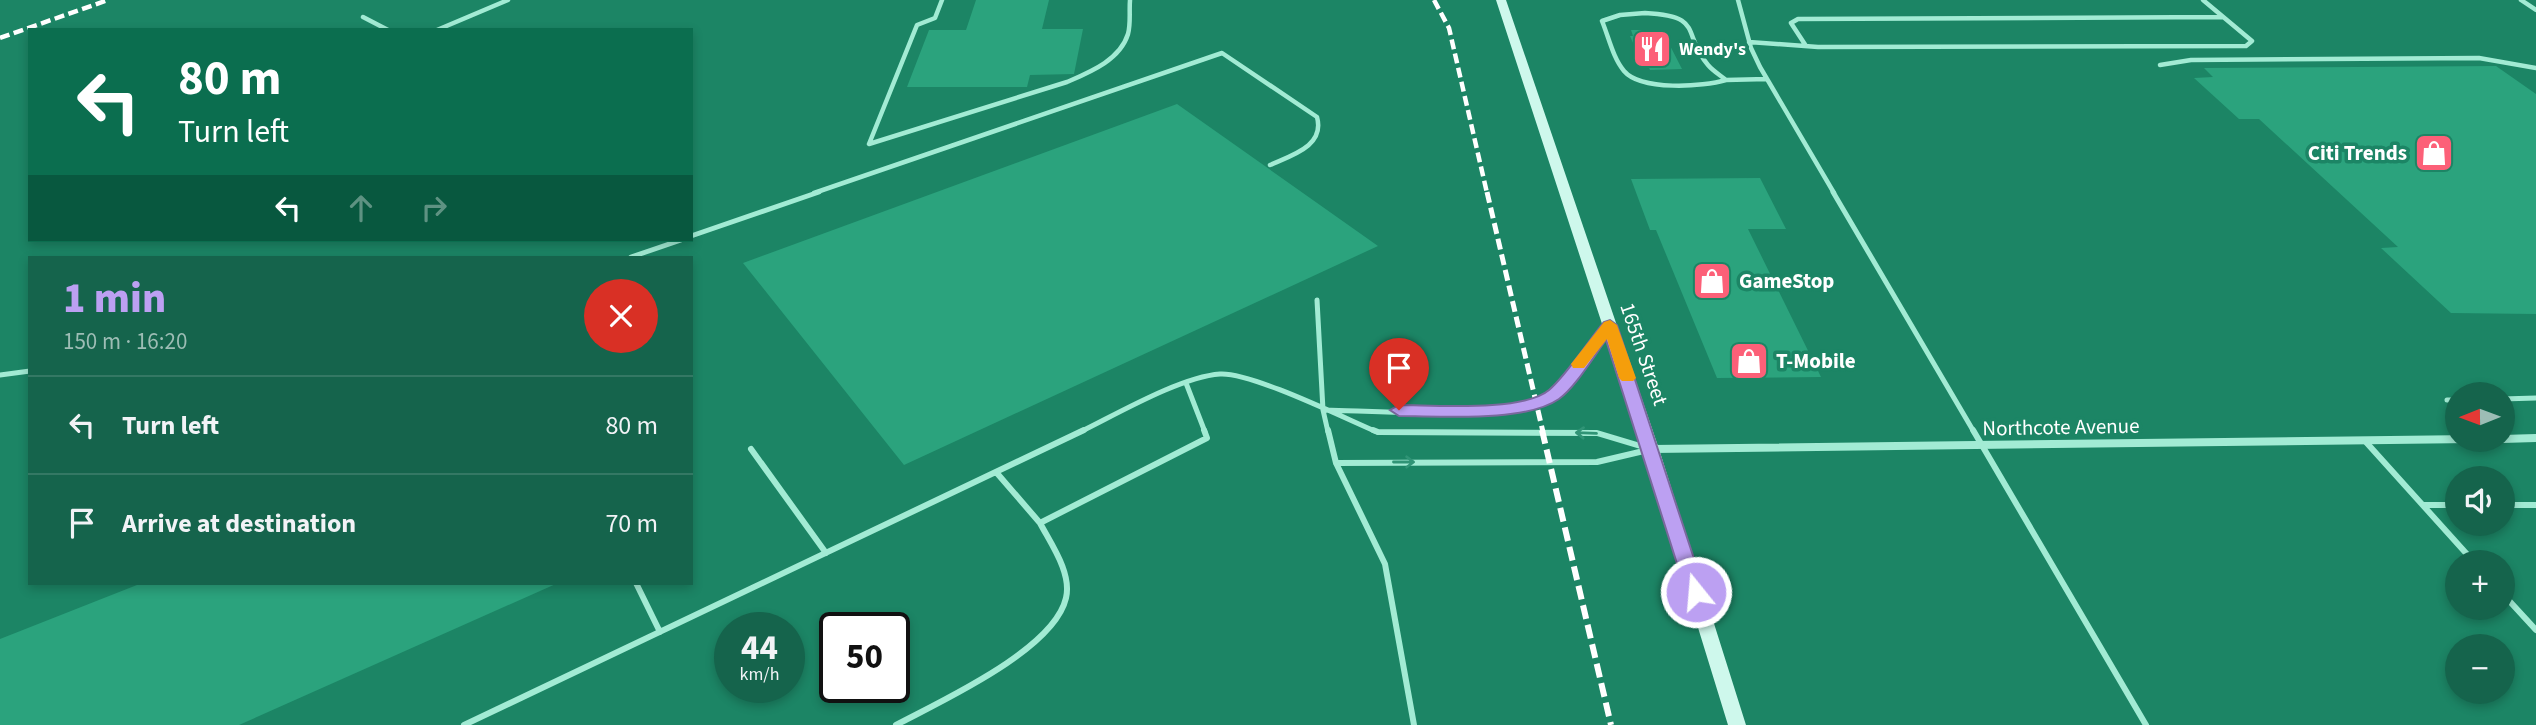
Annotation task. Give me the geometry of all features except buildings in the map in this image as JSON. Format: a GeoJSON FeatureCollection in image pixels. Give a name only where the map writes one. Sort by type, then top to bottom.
{"type":"FeatureCollection","features":[{"type":"Feature","properties":{"kind":"main road","name":"165th Street"},"geometry":{"type":"LineString","coordinates":[[1501,0],[1651,449],[1737,725]]}},
{"type":"Feature","properties":{"kind":"street","name":"Northcote Avenue"},"geometry":{"type":"LineString","coordinates":[[1651,449],[2445,439]]}},
{"type":"Feature","properties":{"kind":"street"},"geometry":{"type":"LineString","coordinates":[[2515,439],[2536,439]]}},
{"type":"Feature","properties":{"kind":"lane"},"geometry":{"type":"LineString","coordinates":[[442,28],[508,0]]}},
{"type":"Feature","properties":{"kind":"lane"},"geometry":{"type":"LineString","coordinates":[[942,0],[935,18],[916,25],[869,144],[1068,82],[1093,71],[1126,41],[1129,32],[1130,0]]}},
{"type":"Feature","properties":{"kind":"lane"},"geometry":{"type":"LineString","coordinates":[[1738,0],[1749,41],[1767,79],[2146,725]]}},
{"type":"Feature","properties":{"kind":"lane"},"geometry":{"type":"LineString","coordinates":[[1749,41],[1806,46],[2246,46],[2252,41],[2203,0]]}},
{"type":"Feature","properties":{"kind":"lane"},"geometry":{"type":"LineString","coordinates":[[2521,0],[2536,10]]}},
{"type":"Feature","properties":{"kind":"lane"},"geometry":{"type":"LineString","coordinates":[[1726,79],[1708,66],[1688,24],[1678,18],[1666,15],[1620,14],[1602,21],[1623,69],[1630,77],[1648,84],[1767,79]]}},
{"type":"Feature","properties":{"kind":"lane"},"geometry":{"type":"LineString","coordinates":[[363,17],[384,28]]}},
{"type":"Feature","properties":{"kind":"lane"},"geometry":{"type":"LineString","coordinates":[[1806,46],[1790,23],[1798,19],[2223,17]]}},
{"type":"Feature","properties":{"kind":"lane"},"geometry":{"type":"LineString","coordinates":[[693,235],[1222,53],[1317,117],[1321,125],[1320,134],[1313,142],[1300,152],[1270,165]]}},
{"type":"Feature","properties":{"kind":"lane"},"geometry":{"type":"LineString","coordinates":[[2160,65],[2190,60],[2479,58],[2536,68]]}},
{"type":"Feature","properties":{"kind":"lane"},"geometry":{"type":"LineString","coordinates":[[634,256],[675,242]]}},
{"type":"Feature","properties":{"kind":"lane"},"geometry":{"type":"LineString","coordinates":[[1317,300],[1323,410],[1336,463],[1385,564],[1414,725]]}},
{"type":"Feature","properties":{"kind":"lane"},"geometry":{"type":"LineString","coordinates":[[1323,410],[1491,410],[1537,403],[1555,394],[1610,325]]}},
{"type":"Feature","properties":{"kind":"lane"},"geometry":{"type":"LineString","coordinates":[[0,375],[28,371]]}},
{"type":"Feature","properties":{"kind":"lane"},"geometry":{"type":"LineString","coordinates":[[464,725],[1186,383],[1221,374],[1252,380],[1378,432],[1597,433],[1651,449]]}},
{"type":"Feature","properties":{"kind":"lane"},"geometry":{"type":"LineString","coordinates":[[1040,523],[1207,438],[1186,383]]}},
{"type":"Feature","properties":{"kind":"lane"},"geometry":{"type":"LineString","coordinates":[[2515,399],[2536,398]]}},
{"type":"Feature","properties":{"kind":"lane"},"geometry":{"type":"LineString","coordinates":[[2365,440],[2463,550]]}},
{"type":"Feature","properties":{"kind":"lane"},"geometry":{"type":"LineString","coordinates":[[751,449],[826,553]]}},
{"type":"Feature","properties":{"kind":"lane"},"geometry":{"type":"LineString","coordinates":[[1336,463],[1597,462],[1651,449]]}},
{"type":"Feature","properties":{"kind":"lane"},"geometry":{"type":"LineString","coordinates":[[896,725],[1011,660],[1041,639],[1058,620],[1067,598],[1066,579],[1040,523],[996,472]]}},
{"type":"Feature","properties":{"kind":"lane"},"geometry":{"type":"LineString","coordinates":[[2424,505],[2445,505]]}},
{"type":"Feature","properties":{"kind":"lane"},"geometry":{"type":"LineString","coordinates":[[2515,505],[2536,505]]}},
{"type":"Feature","properties":{"kind":"lane"},"geometry":{"type":"LineString","coordinates":[[637,585],[660,632]]}},
{"type":"Feature","properties":{"kind":"lane"},"geometry":{"type":"LineString","coordinates":[[2515,607],[2536,630]]}},
{"type":"Feature","properties":{"kind":"railway"},"geometry":{"type":"LineString","coordinates":[[28,28],[108,0]]}},
{"type":"Feature","properties":{"kind":"railway"},"geometry":{"type":"LineString","coordinates":[[1434,0],[1449,28],[1487,193]]}},
{"type":"Feature","properties":{"kind":"railway"},"geometry":{"type":"LineString","coordinates":[[0,38],[28,28]]}},
{"type":"Feature","properties":{"kind":"railway"},"geometry":{"type":"LineString","coordinates":[[1487,192],[1543,432]]}},
{"type":"Feature","properties":{"kind":"railway"},"geometry":{"type":"LineString","coordinates":[[1542,430],[1611,725]]}},
{"type":"Feature","properties":{"kind":"slow traffic"},"geometry":{"type":"LineString","coordinates":[[1579,364],[1610,325],[1627,378]]}},
{"type":"Feature","properties":{"kind":"place","name":"Wendy's"},"geometry":{"type":"Point","coordinates":[1652,49]}},
{"type":"Feature","properties":{"kind":"place","name":"Citi Trends"},"geometry":{"type":"Point","coordinates":[2434,153]}},
{"type":"Feature","properties":{"kind":"place","name":"GameStop"},"geometry":{"type":"Point","coordinates":[1712,281]}},
{"type":"Feature","properties":{"kind":"place","name":"T-Mobile"},"geometry":{"type":"Point","coordinates":[1749,361]}},
{"type":"Feature","properties":{"kind":"route"},"geometry":{"type":"LineString","coordinates":[[1399,410],[1491,410],[1537,403],[1555,394],[1610,325],[1696,592]]}}]}
